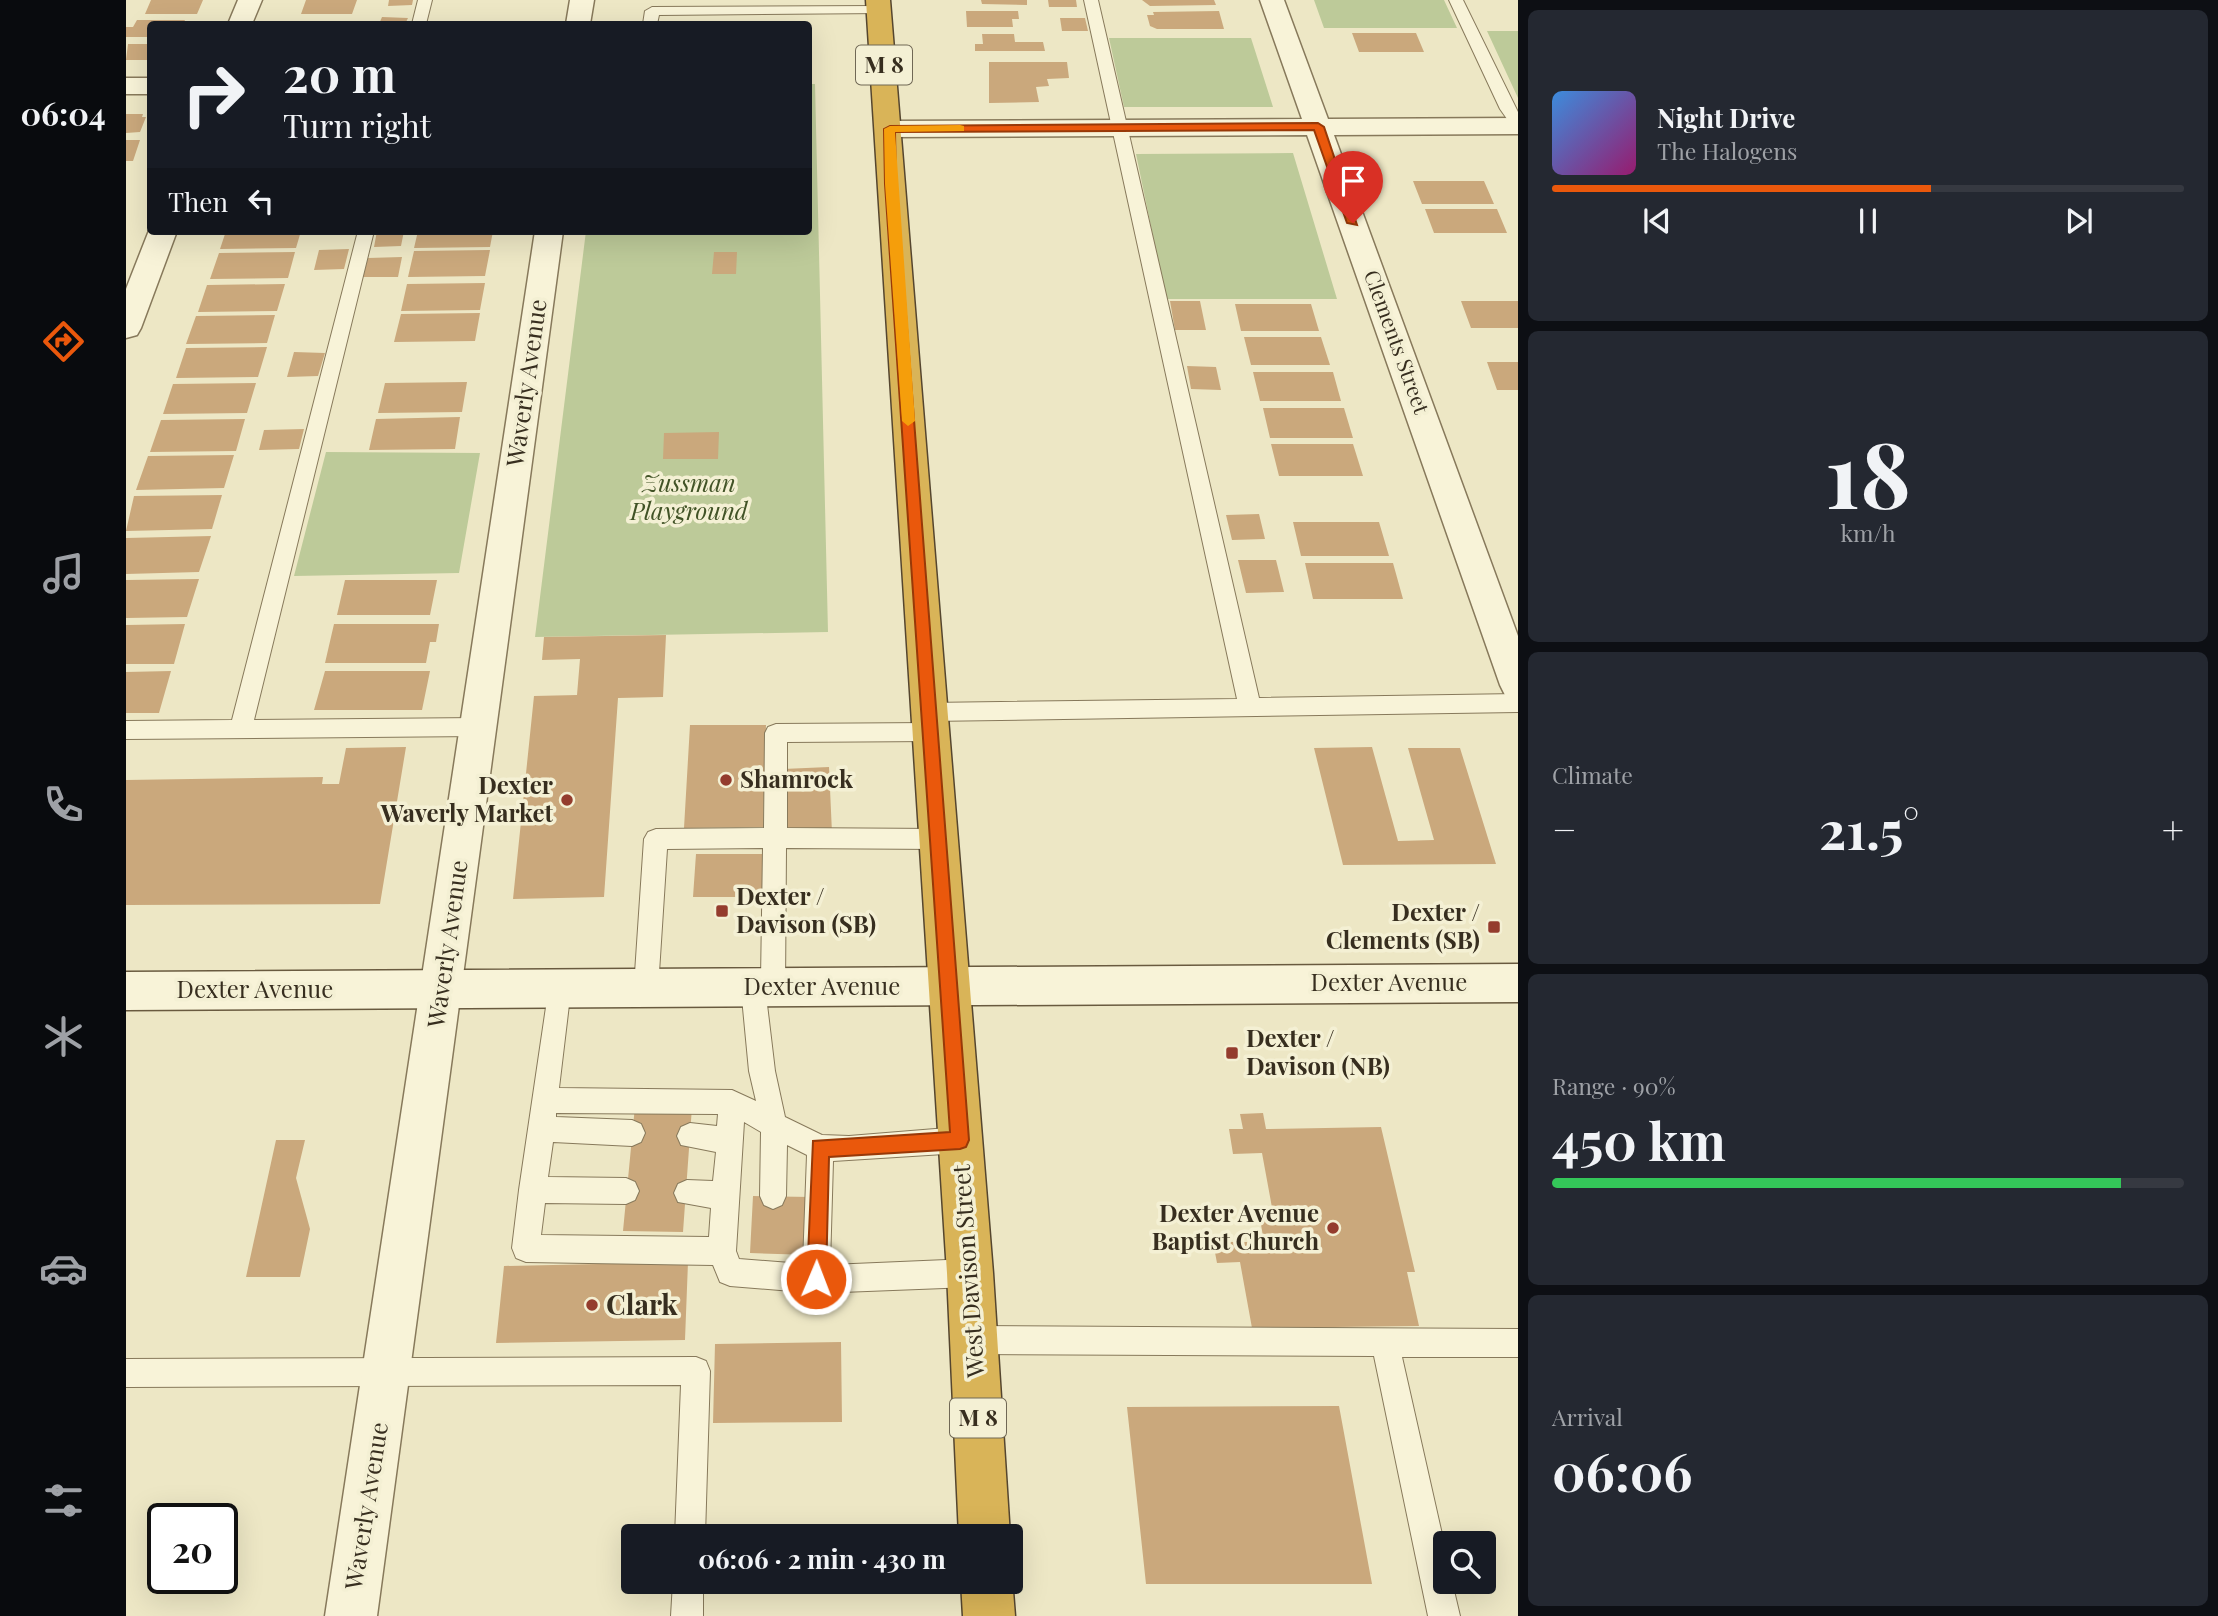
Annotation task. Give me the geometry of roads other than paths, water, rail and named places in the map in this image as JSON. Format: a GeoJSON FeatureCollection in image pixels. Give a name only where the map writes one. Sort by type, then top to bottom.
{"type":"FeatureCollection","features":[{"type":"Feature","properties":{"kind":"highway","name":"West Davison Street"},"geometry":{"type":"LineString","coordinates":[[879,5],[970,1273],[984,1524]]}},
{"type":"Feature","properties":{"kind":"highway"},"geometry":{"type":"LineString","coordinates":[[988,1594],[989,1616]]}},
{"type":"Feature","properties":{"kind":"street"},"geometry":{"type":"LineString","coordinates":[[241,21],[250,0]]}},
{"type":"Feature","properties":{"kind":"street"},"geometry":{"type":"LineString","coordinates":[[578,21],[582,0]]}},
{"type":"Feature","properties":{"kind":"street","name":"Clements Street"},"geometry":{"type":"LineString","coordinates":[[1272,0],[1518,685]]}},
{"type":"Feature","properties":{"kind":"street"},"geometry":{"type":"LineString","coordinates":[[126,86],[147,86]]}},
{"type":"Feature","properties":{"kind":"street"},"geometry":{"type":"LineString","coordinates":[[890,129],[1518,124]]}},
{"type":"Feature","properties":{"kind":"street"},"geometry":{"type":"LineString","coordinates":[[126,328],[161,235]]}},
{"type":"Feature","properties":{"kind":"street","name":"Waverly Avenue"},"geometry":{"type":"LineString","coordinates":[[351,1616],[548,235]]}},
{"type":"Feature","properties":{"kind":"street","name":"Dexter Avenue"},"geometry":{"type":"LineString","coordinates":[[126,991],[1518,983]]}},
{"type":"Feature","properties":{"kind":"lane"},"geometry":{"type":"LineString","coordinates":[[420,21],[425,0]]}},
{"type":"Feature","properties":{"kind":"lane"},"geometry":{"type":"LineString","coordinates":[[1091,0],[1250,707]]}},
{"type":"Feature","properties":{"kind":"lane"},"geometry":{"type":"LineString","coordinates":[[1456,0],[1518,124]]}},
{"type":"Feature","properties":{"kind":"lane"},"geometry":{"type":"LineString","coordinates":[[650,21],[652,11],[775,18],[879,5]]}},
{"type":"Feature","properties":{"kind":"lane"},"geometry":{"type":"LineString","coordinates":[[241,729],[365,235]]}},
{"type":"Feature","properties":{"kind":"lane"},"geometry":{"type":"LineString","coordinates":[[773,1196],[774,1125],[762,1072],[763,987],[775,838],[776,733],[930,722],[1250,707],[1518,703]]}},
{"type":"Feature","properties":{"kind":"lane"},"geometry":{"type":"LineString","coordinates":[[126,730],[478,727]]}},
{"type":"Feature","properties":{"kind":"lane"},"geometry":{"type":"LineString","coordinates":[[646,988],[656,839],[938,839]]}},
{"type":"Feature","properties":{"kind":"lane"},"geometry":{"type":"LineString","coordinates":[[559,988],[526,1248],[722,1251]]}},
{"type":"Feature","properties":{"kind":"lane"},"geometry":{"type":"LineString","coordinates":[[545,1100],[732,1102],[820,1148],[849,1149],[960,1140]]}},
{"type":"Feature","properties":{"kind":"lane"},"geometry":{"type":"LineString","coordinates":[[732,1102],[727,1140],[722,1251],[730,1272],[771,1265],[816,1279],[970,1273]]}},
{"type":"Feature","properties":{"kind":"lane"},"geometry":{"type":"LineString","coordinates":[[541,1129],[632,1133]]}},
{"type":"Feature","properties":{"kind":"lane"},"geometry":{"type":"LineString","coordinates":[[690,1136],[727,1140]]}},
{"type":"Feature","properties":{"kind":"lane"},"geometry":{"type":"LineString","coordinates":[[816,1279],[820,1148]]}},
{"type":"Feature","properties":{"kind":"lane"},"geometry":{"type":"LineString","coordinates":[[532,1190],[626,1191]]}},
{"type":"Feature","properties":{"kind":"lane"},"geometry":{"type":"LineString","coordinates":[[687,1193],[725,1195]]}},
{"type":"Feature","properties":{"kind":"lane"},"geometry":{"type":"LineString","coordinates":[[974,1340],[1518,1343]]}},
{"type":"Feature","properties":{"kind":"lane"},"geometry":{"type":"LineString","coordinates":[[1385,1342],[1444,1616]]}},
{"type":"Feature","properties":{"kind":"lane"},"geometry":{"type":"LineString","coordinates":[[126,1373],[696,1371],[690,1524]]}},
{"type":"Feature","properties":{"kind":"lane"},"geometry":{"type":"LineString","coordinates":[[687,1616],[688,1594]]}},
{"type":"Feature","properties":{"kind":"place","name":"Shamrock"},"geometry":{"type":"Point","coordinates":[726,780]}},
{"type":"Feature","properties":{"kind":"place","name":"Dexter Waverly Market"},"geometry":{"type":"Point","coordinates":[567,800]}},
{"type":"Feature","properties":{"kind":"place","name":"Dexter / Davison (SB)"},"geometry":{"type":"Point","coordinates":[722,911]}},
{"type":"Feature","properties":{"kind":"place","name":"Dexter / Clements (SB)"},"geometry":{"type":"Point","coordinates":[1494,927]}},
{"type":"Feature","properties":{"kind":"place","name":"Dexter / Davison (NB)"},"geometry":{"type":"Point","coordinates":[1232,1053]}},
{"type":"Feature","properties":{"kind":"place","name":"Dexter Avenue Baptist Church"},"geometry":{"type":"Point","coordinates":[1333,1228]}},
{"type":"Feature","properties":{"kind":"place","name":"Clark"},"geometry":{"type":"Point","coordinates":[592,1305]}},
{"type":"Feature","properties":{"kind":"park label","name":"Zussman Playground"},"geometry":{"type":"Point","coordinates":[689,498]}}]}
